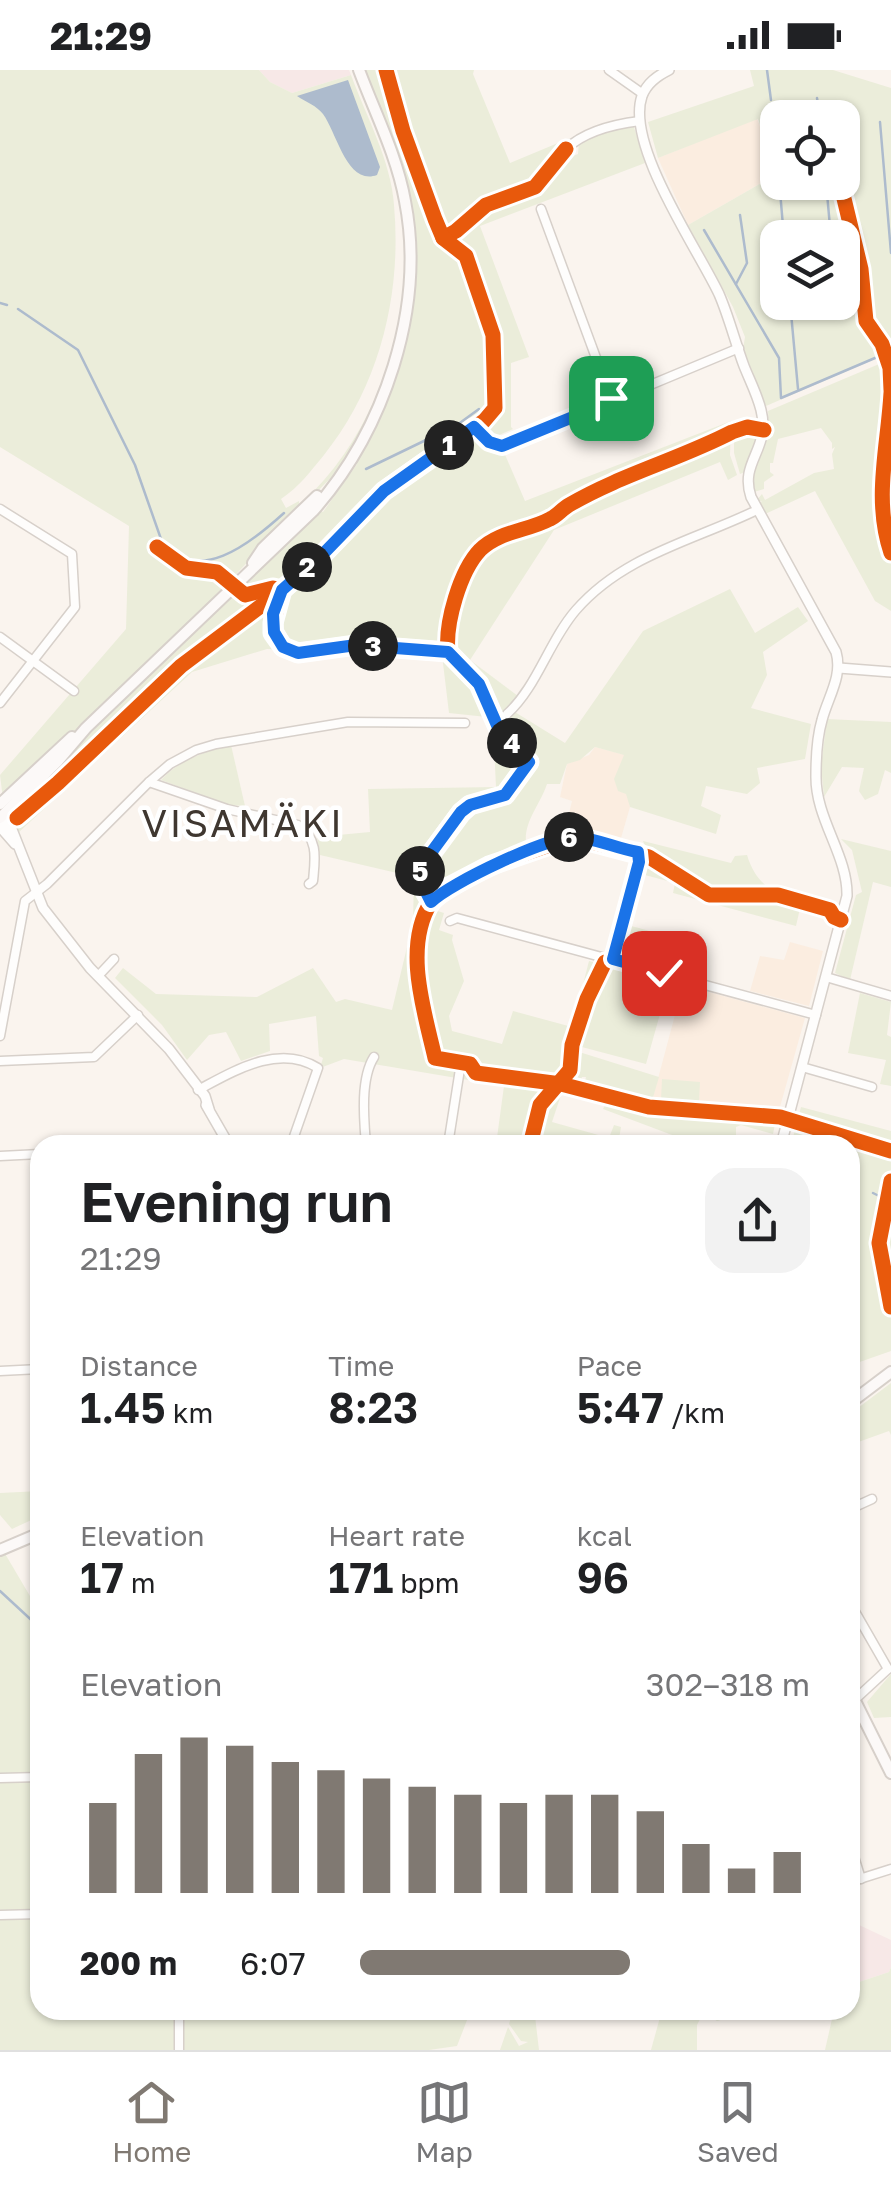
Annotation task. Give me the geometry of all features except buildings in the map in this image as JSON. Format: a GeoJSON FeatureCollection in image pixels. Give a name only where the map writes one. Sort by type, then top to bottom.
{"type":"FeatureCollection","features":[{"type":"Feature","properties":{"kind":"main road"},"geometry":{"type":"LineString","coordinates":[[0,817],[331,482],[357,448],[378,405],[400,338],[410,243],[402,186],[359,70]]}},
{"type":"Feature","properties":{"kind":"main road"},"geometry":{"type":"LineString","coordinates":[[0,804],[56,750],[86,728]]}},
{"type":"Feature","properties":{"kind":"main road"},"geometry":{"type":"LineString","coordinates":[[860,1396],[891,1372]]}},
{"type":"Feature","properties":{"kind":"main road"},"geometry":{"type":"LineString","coordinates":[[0,1550],[30,1536]]}},
{"type":"Feature","properties":{"kind":"main road"},"geometry":{"type":"LineString","coordinates":[[860,1712],[891,1773]]}},
{"type":"Feature","properties":{"kind":"street"},"geometry":{"type":"LineString","coordinates":[[609,70],[643,94]]}},
{"type":"Feature","properties":{"kind":"street"},"geometry":{"type":"LineString","coordinates":[[669,70],[654,79],[643,94],[640,121],[670,207],[718,292],[764,422],[764,437],[746,480],[757,510],[836,652],[839,668],[819,733],[816,775],[818,803],[847,889],[784,1135]]}},
{"type":"Feature","properties":{"kind":"street"},"geometry":{"type":"LineString","coordinates":[[566,149],[574,141],[608,127],[640,121]]}},
{"type":"Feature","properties":{"kind":"street"},"geometry":{"type":"LineString","coordinates":[[541,209],[612,401]]}},
{"type":"Feature","properties":{"kind":"street"},"geometry":{"type":"LineString","coordinates":[[511,443],[739,348]]}},
{"type":"Feature","properties":{"kind":"street"},"geometry":{"type":"LineString","coordinates":[[0,509],[72,554],[75,607],[0,703]]}},
{"type":"Feature","properties":{"kind":"street"},"geometry":{"type":"LineString","coordinates":[[507,714],[567,621],[599,586],[640,559],[757,510]]}},
{"type":"Feature","properties":{"kind":"street"},"geometry":{"type":"LineString","coordinates":[[0,637],[74,690]]}},
{"type":"Feature","properties":{"kind":"street"},"geometry":{"type":"LineString","coordinates":[[839,668],[891,672]]}},
{"type":"Feature","properties":{"kind":"street"},"geometry":{"type":"LineString","coordinates":[[0,1036],[22,907],[27,898],[170,764],[216,744],[348,722],[465,723]]}},
{"type":"Feature","properties":{"kind":"street"},"geometry":{"type":"LineString","coordinates":[[149,782],[228,809],[298,825],[307,831],[315,846],[313,881],[309,884]]}},
{"type":"Feature","properties":{"kind":"street"},"geometry":{"type":"LineString","coordinates":[[0,817],[10,827],[47,912],[88,963],[169,1049],[209,1108],[220,1135]]}},
{"type":"Feature","properties":{"kind":"street"},"geometry":{"type":"LineString","coordinates":[[0,827],[16,844]]}},
{"type":"Feature","properties":{"kind":"street"},"geometry":{"type":"LineString","coordinates":[[613,959],[639,862],[638,852]]}},
{"type":"Feature","properties":{"kind":"street"},"geometry":{"type":"LineString","coordinates":[[450,921],[457,918],[816,1014]]}},
{"type":"Feature","properties":{"kind":"street"},"geometry":{"type":"LineString","coordinates":[[100,975],[114,959]]}},
{"type":"Feature","properties":{"kind":"street"},"geometry":{"type":"LineString","coordinates":[[826,976],[891,996]]}},
{"type":"Feature","properties":{"kind":"street"},"geometry":{"type":"LineString","coordinates":[[0,1061],[94,1056],[138,1015]]}},
{"type":"Feature","properties":{"kind":"street"},"geometry":{"type":"LineString","coordinates":[[366,1135],[366,1092],[374,1057]]}},
{"type":"Feature","properties":{"kind":"street"},"geometry":{"type":"LineString","coordinates":[[198,1090],[266,1058],[310,1063],[318,1068],[295,1135]]}},
{"type":"Feature","properties":{"kind":"street"},"geometry":{"type":"LineString","coordinates":[[802,1067],[872,1086]]}},
{"type":"Feature","properties":{"kind":"street"},"geometry":{"type":"LineString","coordinates":[[450,1135],[460,1069]]}},
{"type":"Feature","properties":{"kind":"street"},"geometry":{"type":"LineString","coordinates":[[0,1156],[30,1154]]}},
{"type":"Feature","properties":{"kind":"street"},"geometry":{"type":"LineString","coordinates":[[0,1371],[30,1370]]}},
{"type":"Feature","properties":{"kind":"street"},"geometry":{"type":"LineString","coordinates":[[860,1504],[872,1499]]}},
{"type":"Feature","properties":{"kind":"street"},"geometry":{"type":"LineString","coordinates":[[860,1620],[889,1668],[860,1693]]}},
{"type":"Feature","properties":{"kind":"street"},"geometry":{"type":"LineString","coordinates":[[0,1778],[30,1777]]}},
{"type":"Feature","properties":{"kind":"street"},"geometry":{"type":"LineString","coordinates":[[860,1879],[888,1871]]}},
{"type":"Feature","properties":{"kind":"street"},"geometry":{"type":"LineString","coordinates":[[0,1915],[30,1914]]}},
{"type":"Feature","properties":{"kind":"street"},"geometry":{"type":"LineString","coordinates":[[179,2050],[180,2020]]}},
{"type":"Feature","properties":{"kind":"shaded area"},"geometry":{"type":"Polygon","coordinates":[[[259,70],[349,70],[351,75],[292,93],[270,82],[259,70]]]}},
{"type":"Feature","properties":{"kind":"shaded area"},"geometry":{"type":"Polygon","coordinates":[[[757,118],[760,126],[760,184],[688,225],[658,158],[757,118]]]}},
{"type":"Feature","properties":{"kind":"shaded area"},"geometry":{"type":"Polygon","coordinates":[[[595,747],[625,755],[622,763],[630,807],[619,845],[565,830],[572,801],[560,797],[567,764],[589,755],[595,747]]]}},
{"type":"Feature","properties":{"kind":"shaded area"},"geometry":{"type":"Polygon","coordinates":[[[790,942],[823,951],[809,1006],[750,991],[760,956],[784,960],[790,942]]]}},
{"type":"Feature","properties":{"kind":"shaded area"},"geometry":{"type":"Polygon","coordinates":[[[683,985],[805,1018],[778,1114],[712,1104],[652,1101],[683,985]]]}},
{"type":"Feature","properties":{"kind":"shaded area"},"geometry":{"type":"Polygon","coordinates":[[[860,1925],[891,1940],[889,1972],[860,1982],[860,1925]]]}},
{"type":"Feature","properties":{"kind":"green space"},"geometry":{"type":"Polygon","coordinates":[[[0,70],[259,70],[270,82],[292,93],[351,75],[388,172],[396,238],[390,305],[373,369],[360,399],[324,455],[281,499],[286,508],[299,501],[299,507],[211,601],[3,799],[0,775],[126,629],[129,526],[0,447],[0,70]]]}},
{"type":"Feature","properties":{"kind":"green space"},"geometry":{"type":"Polygon","coordinates":[[[356,70],[398,186],[405,221],[405,294],[399,331],[376,402],[342,465],[316,493],[360,429],[377,393],[390,356],[404,277],[399,200],[385,151],[356,70]]]}},
{"type":"Feature","properties":{"kind":"green space"},"geometry":{"type":"Polygon","coordinates":[[[364,70],[474,70],[510,163],[558,143],[565,159],[578,154],[579,142],[633,124],[645,163],[480,226],[529,357],[511,363],[513,429],[497,436],[525,501],[731,421],[730,455],[737,475],[728,480],[720,462],[554,530],[470,660],[518,696],[510,709],[565,743],[643,631],[730,589],[755,633],[798,607],[808,621],[763,652],[767,675],[751,708],[811,724],[805,759],[757,768],[760,783],[747,794],[706,786],[701,806],[721,815],[716,834],[630,807],[614,779],[624,755],[595,747],[580,760],[567,764],[560,784],[547,784],[526,832],[527,850],[563,837],[565,830],[572,832],[570,839],[435,898],[431,909],[444,913],[439,930],[453,935],[464,981],[449,1016],[452,1031],[502,1044],[513,1011],[572,1027],[589,961],[640,974],[638,1008],[660,1014],[646,1064],[578,1046],[576,1051],[659,1077],[652,1101],[637,1102],[583,1088],[586,1077],[582,1077],[579,1087],[565,1083],[552,1122],[598,1135],[497,1135],[504,1086],[344,1059],[320,1068],[323,1058],[319,1056],[316,1016],[269,1024],[270,1051],[241,1061],[226,1032],[209,1035],[187,1060],[162,1025],[115,978],[123,968],[156,994],[257,997],[313,968],[336,1002],[345,999],[392,1010],[413,922],[414,877],[320,855],[317,837],[370,832],[368,789],[496,787],[493,725],[487,717],[449,713],[442,655],[267,649],[192,672],[18,833],[23,808],[54,776],[52,773],[85,732],[317,509],[323,512],[357,464],[399,356],[412,218],[364,70]]]}},
{"type":"Feature","properties":{"kind":"green space"},"geometry":{"type":"Polygon","coordinates":[[[750,70],[833,70],[891,88],[891,352],[766,406],[743,349],[745,337],[733,307],[688,225],[760,184],[760,200],[860,200],[860,100],[760,100],[760,125],[758,119],[658,158],[648,122],[754,86],[750,70]]]}},
{"type":"Feature","properties":{"kind":"green space"},"geometry":{"type":"Polygon","coordinates":[[[891,359],[891,611],[875,601],[815,491],[763,515],[759,503],[762,501],[756,501],[762,494],[765,500],[814,473],[834,469],[835,447],[832,449],[821,428],[778,439],[770,463],[774,475],[764,482],[764,489],[754,492],[751,478],[769,434],[768,411],[891,359]]]}},
{"type":"Feature","properties":{"kind":"green space"},"geometry":{"type":"Polygon","coordinates":[[[747,429],[760,431],[745,472],[740,474],[734,434],[747,429]]]}},
{"type":"Feature","properties":{"kind":"green space"},"geometry":{"type":"Polygon","coordinates":[[[827,719],[891,722],[891,773],[885,770],[878,794],[865,800],[859,791],[864,768],[842,767],[824,797],[821,766],[827,719]]]}},
{"type":"Feature","properties":{"kind":"green space"},"geometry":{"type":"Polygon","coordinates":[[[231,745],[245,806],[228,805],[161,780],[193,757],[231,745]]]}},
{"type":"Feature","properties":{"kind":"green space"},"geometry":{"type":"Polygon","coordinates":[[[841,839],[891,851],[891,887],[873,882],[850,980],[835,973],[856,895],[862,892],[852,850],[841,839]]]}},
{"type":"Feature","properties":{"kind":"green space"},"geometry":{"type":"Polygon","coordinates":[[[643,841],[731,863],[735,856],[747,855],[755,874],[767,887],[801,904],[796,926],[673,893],[675,883],[641,874],[646,848],[643,841]]]}},
{"type":"Feature","properties":{"kind":"green space"},"geometry":{"type":"Polygon","coordinates":[[[631,926],[666,941],[675,952],[670,971],[626,959],[623,953],[631,926]]]}},
{"type":"Feature","properties":{"kind":"green space"},"geometry":{"type":"Polygon","coordinates":[[[860,993],[891,1002],[887,1035],[891,1037],[891,1086],[880,1084],[886,1060],[848,1053],[860,993]]]}},
{"type":"Feature","properties":{"kind":"green space"},"geometry":{"type":"Polygon","coordinates":[[[662,1079],[700,1082],[699,1101],[661,1099],[662,1079]]]}},
{"type":"Feature","properties":{"kind":"green space"},"geometry":{"type":"Polygon","coordinates":[[[605,1105],[647,1116],[768,1120],[775,1124],[773,1134],[741,1125],[736,1127],[736,1135],[672,1135],[603,1109],[605,1105]]]}},
{"type":"Feature","properties":{"kind":"green space"},"geometry":{"type":"Polygon","coordinates":[[[801,1107],[891,1131],[891,1351],[860,1362],[860,1135],[794,1135],[801,1107]]]}},
{"type":"Feature","properties":{"kind":"green space"},"geometry":{"type":"Polygon","coordinates":[[[614,1125],[621,1127],[620,1135],[610,1135],[614,1125]]]}},
{"type":"Feature","properties":{"kind":"green space"},"geometry":{"type":"Polygon","coordinates":[[[891,1383],[891,1435],[889,1431],[860,1441],[860,1406],[891,1383]]]}},
{"type":"Feature","properties":{"kind":"green space"},"geometry":{"type":"Polygon","coordinates":[[[30,1492],[30,1521],[12,1529],[0,1515],[0,1493],[30,1492]]]}},
{"type":"Feature","properties":{"kind":"green space"},"geometry":{"type":"Polygon","coordinates":[[[4,1552],[30,1596],[30,2020],[467,2020],[457,2046],[429,2050],[0,2050],[0,1554],[4,1552]]]}},
{"type":"Feature","properties":{"kind":"green space"},"geometry":{"type":"Polygon","coordinates":[[[891,1674],[891,1717],[874,1718],[867,1702],[891,1674]]]}},
{"type":"Feature","properties":{"kind":"green space"},"geometry":{"type":"Polygon","coordinates":[[[891,1967],[891,2050],[825,2050],[832,2020],[860,2020],[860,1982],[889,1972],[891,1967]]]}},
{"type":"Feature","properties":{"kind":"green space"},"geometry":{"type":"Polygon","coordinates":[[[510,2020],[535,2020],[539,2050],[500,2050],[508,2027],[519,2046],[528,2042],[521,2041],[510,2020]]]}},
{"type":"Feature","properties":{"kind":"green space"},"geometry":{"type":"Polygon","coordinates":[[[659,2020],[700,2020],[697,2050],[651,2050],[659,2020]]]}},
{"type":"Feature","properties":{"kind":"water"},"geometry":{"type":"Polygon","coordinates":[[[348,80],[380,167],[377,175],[358,173],[350,166],[323,114],[297,96],[348,80]]]}},
{"type":"Feature","properties":{"kind":"waterway"},"geometry":{"type":"LineString","coordinates":[[767,70],[771,100]]}},
{"type":"Feature","properties":{"kind":"waterway"},"geometry":{"type":"LineString","coordinates":[[880,122],[891,253]]}},
{"type":"Feature","properties":{"kind":"waterway"},"geometry":{"type":"LineString","coordinates":[[781,200],[782,220]]}},
{"type":"Feature","properties":{"kind":"waterway"},"geometry":{"type":"LineString","coordinates":[[828,200],[829,220]]}},
{"type":"Feature","properties":{"kind":"waterway"},"geometry":{"type":"LineString","coordinates":[[736,284],[747,263],[740,215]]}},
{"type":"Feature","properties":{"kind":"waterway"},"geometry":{"type":"LineString","coordinates":[[704,230],[779,358],[781,398],[882,355]]}},
{"type":"Feature","properties":{"kind":"waterway"},"geometry":{"type":"LineString","coordinates":[[0,303],[7,305]]}},
{"type":"Feature","properties":{"kind":"waterway"},"geometry":{"type":"LineString","coordinates":[[18,309],[78,350],[135,465],[161,539],[175,553],[190,560],[223,556],[256,537],[284,513]]}},
{"type":"Feature","properties":{"kind":"waterway"},"geometry":{"type":"LineString","coordinates":[[792,320],[798,389]]}},
{"type":"Feature","properties":{"kind":"waterway"},"geometry":{"type":"LineString","coordinates":[[366,469],[457,425],[479,409]]}},
{"type":"Feature","properties":{"kind":"waterway"},"geometry":{"type":"LineString","coordinates":[[873,1193],[883,1198]]}},
{"type":"Feature","properties":{"kind":"waterway"},"geometry":{"type":"LineString","coordinates":[[0,1591],[30,1619]]}},
{"type":"Feature","properties":{"kind":"cycle path"},"geometry":{"type":"LineString","coordinates":[[17,818],[181,666],[282,590],[325,552],[384,491],[484,421],[495,408],[493,335],[466,256],[443,238],[435,219],[386,70]]}},
{"type":"Feature","properties":{"kind":"cycle path"},"geometry":{"type":"LineString","coordinates":[[443,238],[486,205],[535,187],[566,149]]}},
{"type":"Feature","properties":{"kind":"cycle path"},"geometry":{"type":"LineString","coordinates":[[844,200],[861,269],[866,321],[882,344],[890,368],[891,390]]}},
{"type":"Feature","properties":{"kind":"cycle path"},"geometry":{"type":"LineString","coordinates":[[891,393],[882,493],[891,553]]}},
{"type":"Feature","properties":{"kind":"cycle path"},"geometry":{"type":"LineString","coordinates":[[448,652],[449,627],[460,584],[473,559],[488,544],[553,518],[589,494],[732,432],[747,427],[764,430]]}},
{"type":"Feature","properties":{"kind":"cycle path"},"geometry":{"type":"LineString","coordinates":[[157,547],[186,568],[217,572],[245,595],[273,588],[282,590],[273,633],[283,647],[298,653],[356,645],[448,652],[479,684],[500,732],[529,762],[505,795],[470,805],[461,813],[419,870],[431,902],[418,939],[418,979],[435,1058],[470,1064],[476,1073],[561,1084],[649,1107],[780,1117],[839,1135]]}},
{"type":"Feature","properties":{"kind":"cycle path"},"geometry":{"type":"LineString","coordinates":[[431,902],[443,890],[489,866],[573,837],[649,857],[709,895],[778,895],[830,910],[841,920]]}},
{"type":"Feature","properties":{"kind":"cycle path"},"geometry":{"type":"LineString","coordinates":[[532,1135],[540,1105],[570,1070],[572,1045],[587,999],[605,962]]}},
{"type":"Feature","properties":{"kind":"cycle path"},"geometry":{"type":"LineString","coordinates":[[860,1142],[891,1151]]}},
{"type":"Feature","properties":{"kind":"cycle path"},"geometry":{"type":"LineString","coordinates":[[891,1181],[879,1243],[891,1307]]}},
{"type":"Feature","properties":{"kind":"district","name":"VISAMÄKI"},"geometry":{"type":"Point","coordinates":[243,824]}},
{"type":"Feature","properties":{"kind":"route"},"geometry":{"type":"LineString","coordinates":[[611,398],[612,401],[502,446],[489,442],[474,427],[384,491],[282,590],[273,614],[274,632],[283,647],[298,653],[356,645],[448,652],[479,684],[500,732],[529,762],[505,795],[470,805],[461,812],[425,861],[420,870],[421,882],[431,902],[443,890],[489,866],[566,837],[638,852],[640,858],[613,959],[664,973]]}}]}
